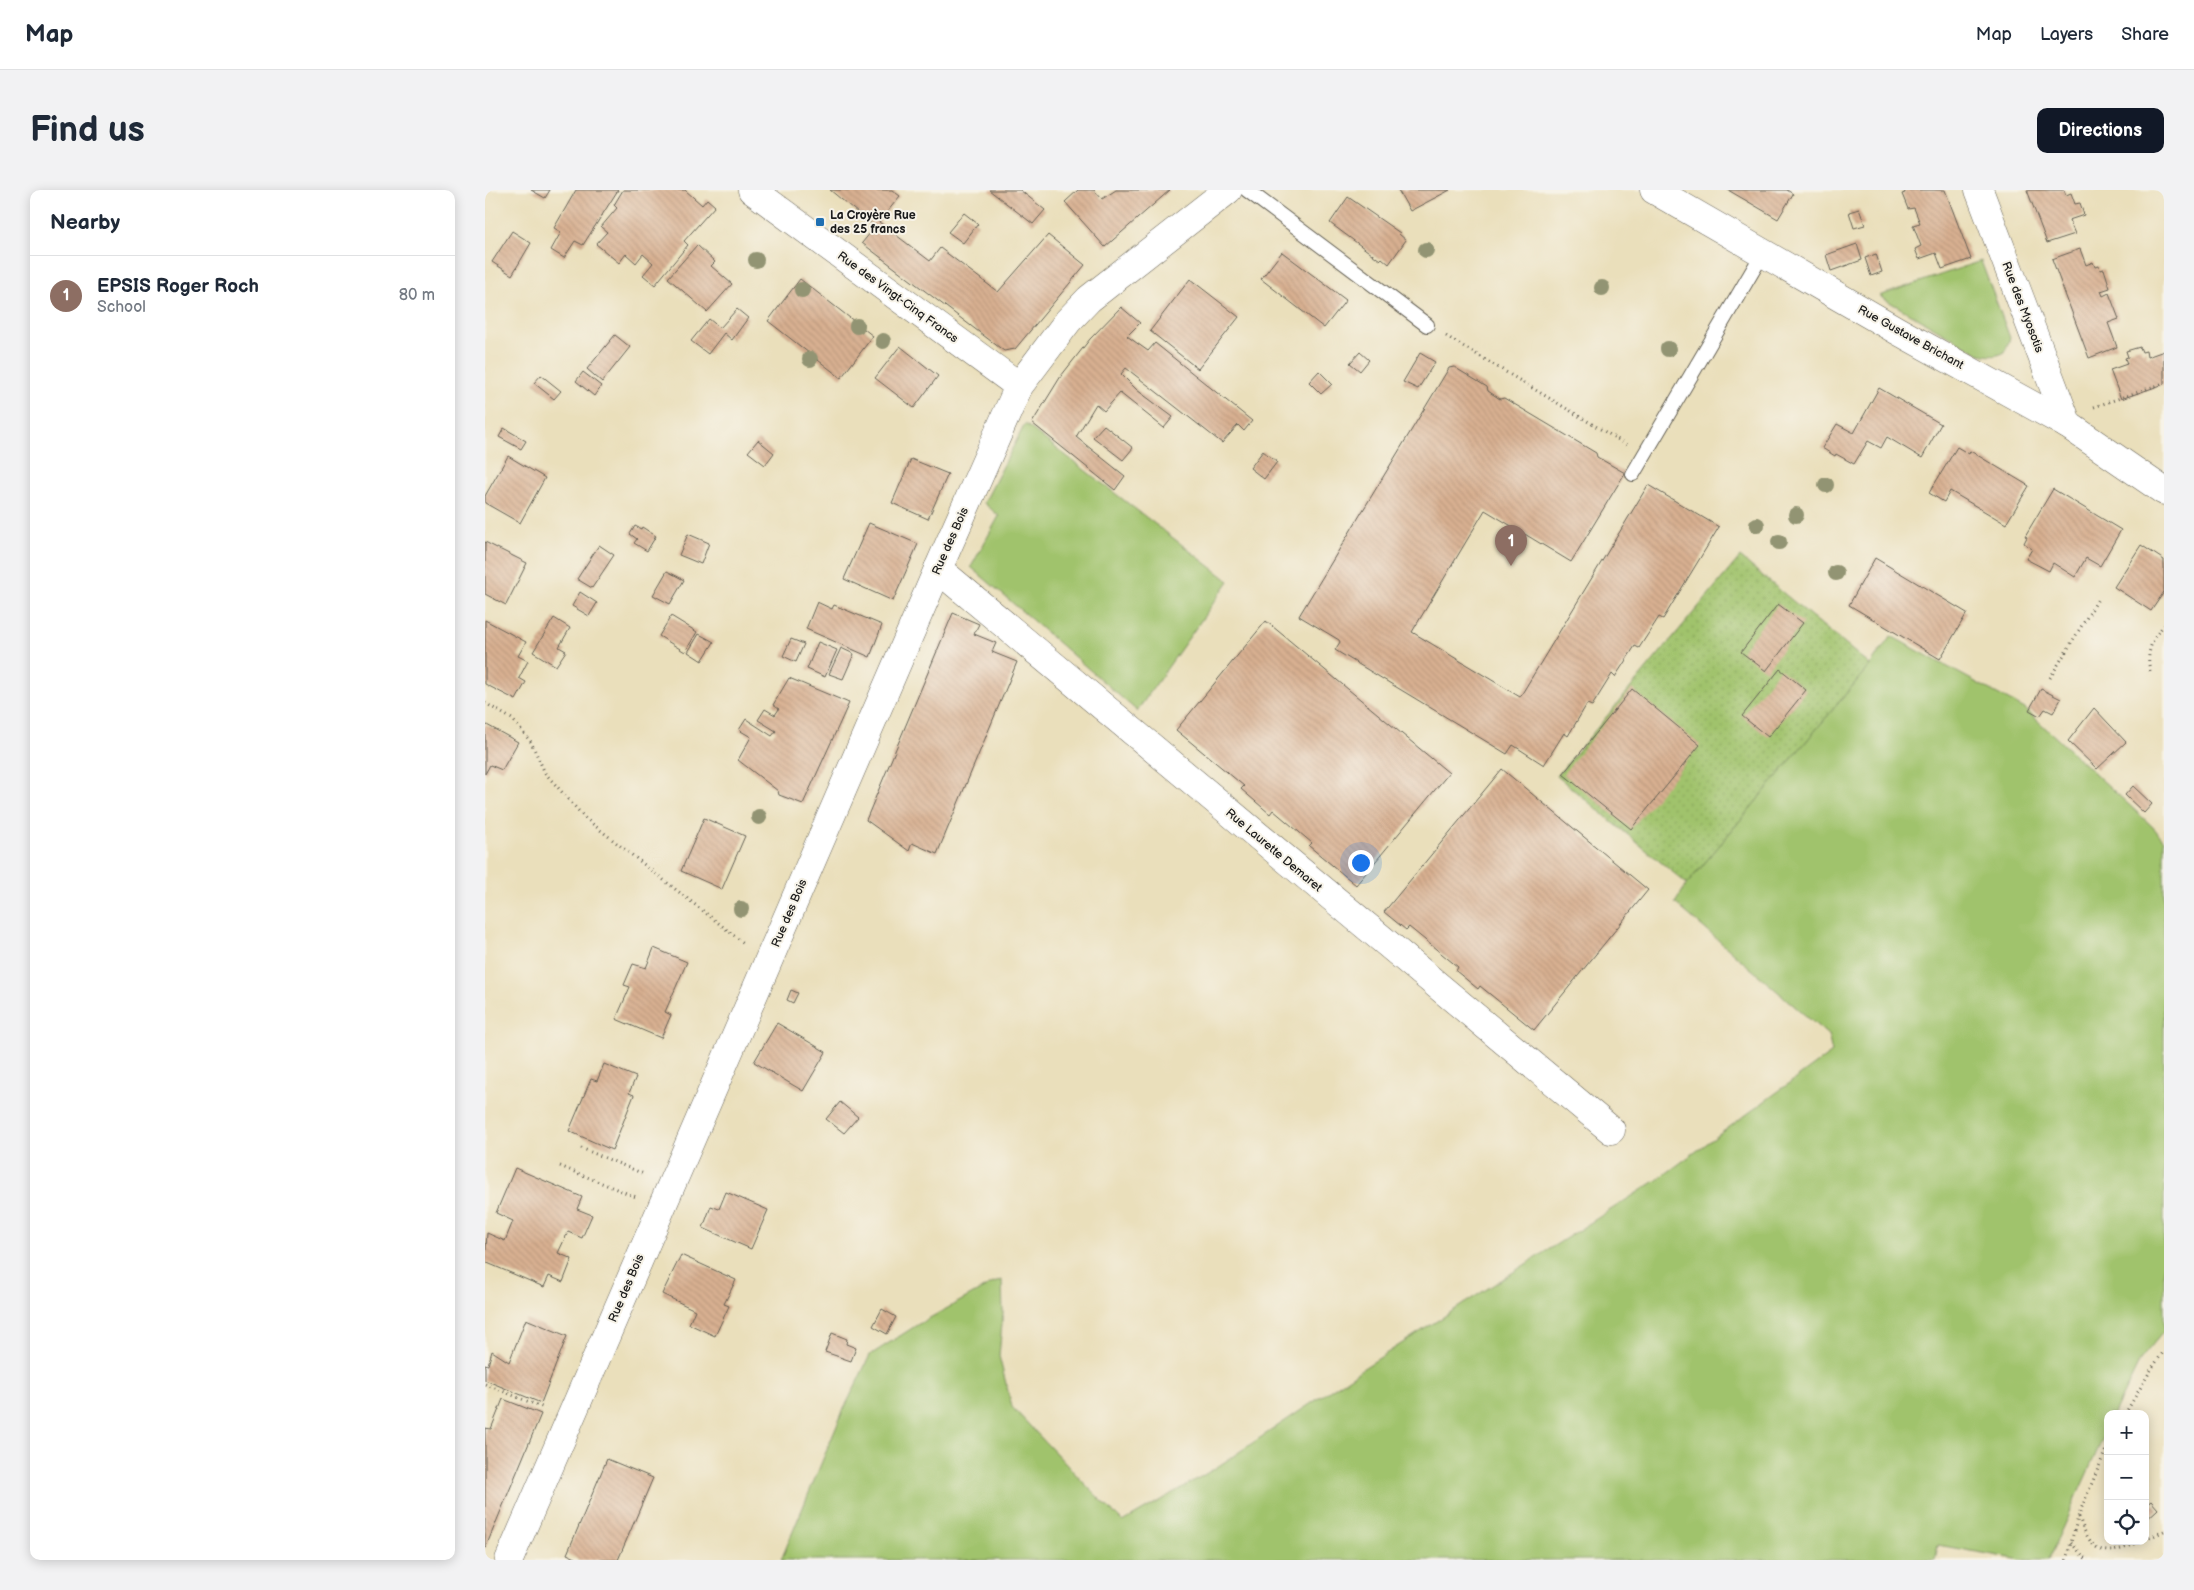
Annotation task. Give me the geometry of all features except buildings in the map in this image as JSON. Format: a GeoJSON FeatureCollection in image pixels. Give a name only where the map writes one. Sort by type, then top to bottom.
{"type":"FeatureCollection","features":[{"type":"Feature","properties":{"kind":"street","name":"Rue des Vingt-Cinq Francs"},"geometry":{"type":"LineString","coordinates":[[752,190],[1019,386]]}},
{"type":"Feature","properties":{"kind":"street","name":"Rue des Bois"},"geometry":{"type":"LineString","coordinates":[[509,1560],[937,569],[1019,386],[1068,321],[1089,299],[1229,190]]}},
{"type":"Feature","properties":{"kind":"street","name":"Rue Gustave Brichant"},"geometry":{"type":"LineString","coordinates":[[1654,190],[1763,253],[2067,420],[2164,491]]}},
{"type":"Feature","properties":{"kind":"street","name":"Rue des Myosotis"},"geometry":{"type":"LineString","coordinates":[[1979,190],[2067,420]]}},
{"type":"Feature","properties":{"kind":"street","name":"Rue Laurette Demaret"},"geometry":{"type":"LineString","coordinates":[[937,569],[1611,1130]]}},
{"type":"Feature","properties":{"kind":"lane"},"geometry":{"type":"LineString","coordinates":[[1247,190],[1427,325]]}},
{"type":"Feature","properties":{"kind":"lane"},"geometry":{"type":"LineString","coordinates":[[1633,474],[1763,253]]}},
{"type":"Feature","properties":{"kind":"path"},"geometry":{"type":"LineString","coordinates":[[1427,325],[1644,455]]}},
{"type":"Feature","properties":{"kind":"path"},"geometry":{"type":"LineString","coordinates":[[2067,420],[2164,383]]}},
{"type":"Feature","properties":{"kind":"path"},"geometry":{"type":"LineString","coordinates":[[2050,678],[2098,599]]}},
{"type":"Feature","properties":{"kind":"path"},"geometry":{"type":"LineString","coordinates":[[2150,671],[2148,652],[2164,625]]}},
{"type":"Feature","properties":{"kind":"path","name":"Rue des Bois"},"geometry":{"type":"LineString","coordinates":[[485,703],[512,719],[531,742],[545,774],[585,818],[767,962]]}},
{"type":"Feature","properties":{"kind":"path"},"geometry":{"type":"LineString","coordinates":[[581,1148],[665,1196]]}},
{"type":"Feature","properties":{"kind":"path"},"geometry":{"type":"LineString","coordinates":[[560,1166],[665,1196]]}},
{"type":"Feature","properties":{"kind":"path"},"geometry":{"type":"LineString","coordinates":[[2127,1410],[2164,1351]]}},
{"type":"Feature","properties":{"kind":"path"},"geometry":{"type":"LineString","coordinates":[[485,1384],[543,1408],[572,1413]]}},
{"type":"Feature","properties":{"kind":"path"},"geometry":{"type":"LineString","coordinates":[[2066,1560],[2079,1516],[2104,1452]]}},
{"type":"Feature","properties":{"kind":"path"},"geometry":{"type":"LineString","coordinates":[[2079,1516],[2086,1538],[2095,1547],[2106,1552],[2119,1551],[2133,1545]]}},
{"type":"Feature","properties":{"kind":"path"},"geometry":{"type":"LineString","coordinates":[[2149,1538],[2164,1532]]}},
{"type":"Feature","properties":{"kind":"path"},"geometry":{"type":"LineString","coordinates":[[2071,1543],[2087,1560]]}},
{"type":"Feature","properties":{"kind":"green space"},"geometry":{"type":"Polygon","coordinates":[[[1981,261],[2010,338],[2005,352],[1999,355],[1989,356],[1980,354],[1879,296],[1981,261]]]}},
{"type":"Feature","properties":{"kind":"green space"},"geometry":{"type":"Polygon","coordinates":[[[1025,424],[1229,581],[1137,711],[971,567],[999,516],[984,503],[1025,424]]]}},
{"type":"Feature","properties":{"kind":"green space"},"geometry":{"type":"Polygon","coordinates":[[[1740,557],[1870,665],[1687,884],[1557,776],[1740,557]]]}},
{"type":"Feature","properties":{"kind":"green space"},"geometry":{"type":"Polygon","coordinates":[[[1891,636],[2025,709],[2152,826],[2164,840],[2164,1331],[2140,1360],[2116,1410],[2104,1410],[2104,1436],[2048,1560],[2021,1560],[1938,1545],[1935,1560],[781,1560],[843,1411],[870,1355],[917,1325],[991,1284],[1002,1280],[1003,1313],[999,1356],[1012,1407],[1123,1522],[1214,1469],[1362,1369],[1657,1180],[1832,1052],[1828,1035],[1675,903],[1687,884],[1870,665],[1891,636]]]}},
{"type":"Feature","properties":{"kind":"place","name":"La Croyère Rue des 25 francs"},"geometry":{"type":"Point","coordinates":[820,222]}},
{"type":"Feature","properties":{"kind":"place","name":"EPSIS Roger Roch"},"geometry":{"type":"Point","coordinates":[1511,566]}}]}
